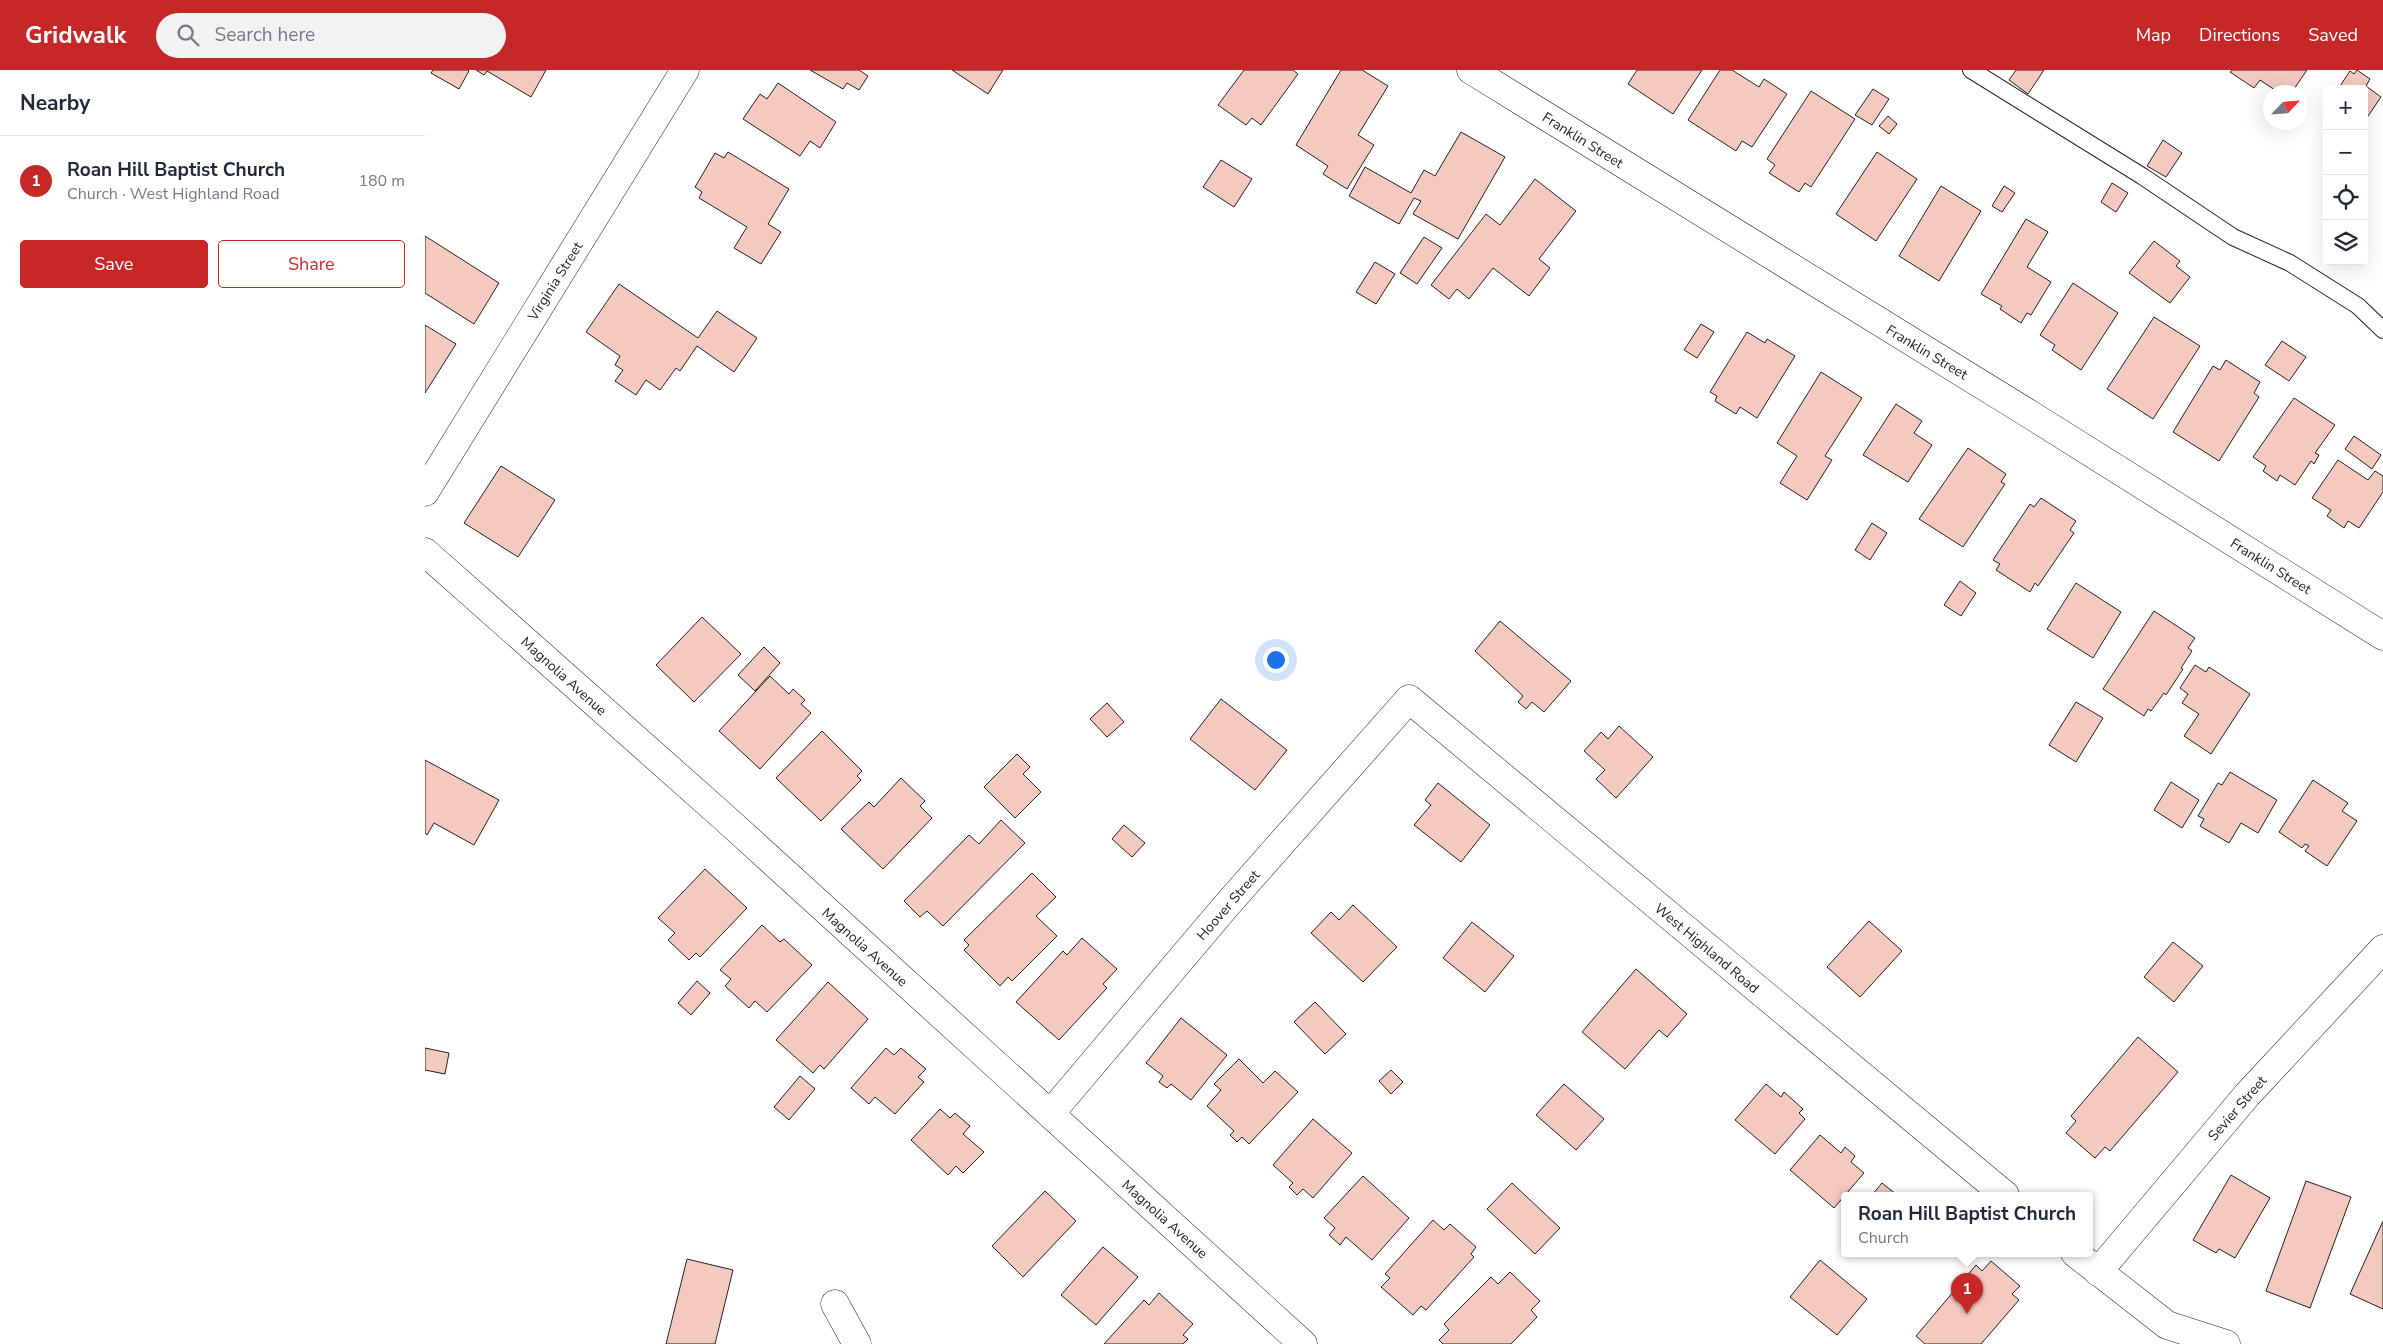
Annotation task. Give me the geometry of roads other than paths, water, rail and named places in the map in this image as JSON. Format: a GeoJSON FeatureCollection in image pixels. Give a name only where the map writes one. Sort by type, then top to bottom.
{"type":"FeatureCollection","features":[{"type":"Feature","properties":{"kind":"street","name":"Virginia Street"},"geometry":{"type":"LineString","coordinates":[[425,492],[685,70]]}},
{"type":"Feature","properties":{"kind":"street","name":"Franklin Street"},"geometry":{"type":"LineString","coordinates":[[1471,70],[2383,636]]}},
{"type":"Feature","properties":{"kind":"street","name":"Magnolia Avenue"},"geometry":{"type":"LineString","coordinates":[[425,552],[734,827],[1303,1344]]}},
{"type":"Feature","properties":{"kind":"street","name":"Hoover Street"},"geometry":{"type":"LineString","coordinates":[[1050,1114],[1226,906],[1409,699]]}},
{"type":"Feature","properties":{"kind":"street","name":"West Highland Road"},"geometry":{"type":"LineString","coordinates":[[1409,699],[2001,1192]]}},
{"type":"Feature","properties":{"kind":"street","name":"Sevier Street"},"geometry":{"type":"LineString","coordinates":[[2099,1272],[2247,1095],[2383,949]]}},
{"type":"Feature","properties":{"kind":"street"},"geometry":{"type":"LineString","coordinates":[[2080,1257],[2167,1325],[2226,1344]]}},
{"type":"Feature","properties":{"kind":"street"},"geometry":{"type":"LineString","coordinates":[[835,1304],[857,1344]]}},
{"type":"Feature","properties":{"kind":"lane"},"geometry":{"type":"LineString","coordinates":[[1971,70],[2142,176],[2233,237],[2290,263],[2358,306],[2383,330]]}},
{"type":"Feature","properties":{"kind":"place","name":"Roan Hill Baptist Church"},"geometry":{"type":"Point","coordinates":[1967,1314]}}]}
